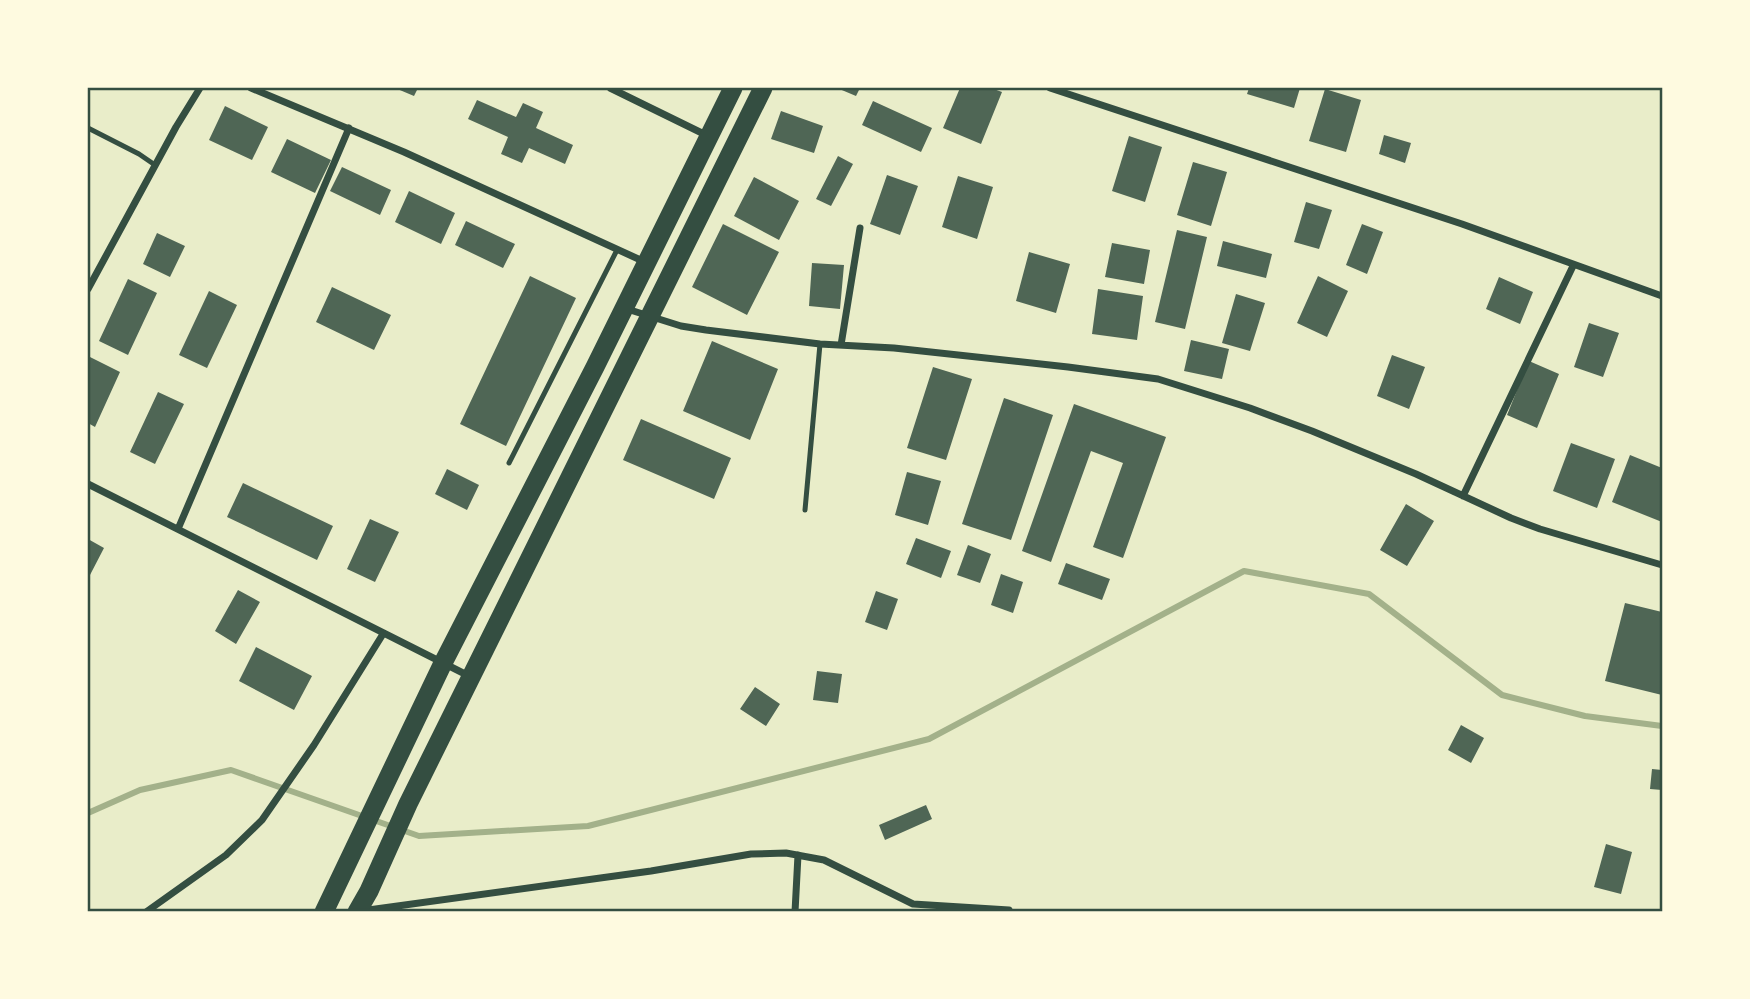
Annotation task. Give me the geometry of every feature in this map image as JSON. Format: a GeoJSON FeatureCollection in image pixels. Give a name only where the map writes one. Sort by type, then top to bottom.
{"type":"FeatureCollection","features":[{"type":"Feature","properties":{"kind":"highway"},"geometry":{"type":"LineString","coordinates":[[324,912],[443,663],[554,448],[733,88]]}},
{"type":"Feature","properties":{"kind":"highway"},"geometry":{"type":"LineString","coordinates":[[357,911],[763,88]]}},
{"type":"Feature","properties":{"kind":"street"},"geometry":{"type":"LineString","coordinates":[[88,289],[200,88]]}},
{"type":"Feature","properties":{"kind":"street"},"geometry":{"type":"LineString","coordinates":[[251,88],[349,128],[645,262]]}},
{"type":"Feature","properties":{"kind":"street"},"geometry":{"type":"LineString","coordinates":[[610,88],[710,136]]}},
{"type":"Feature","properties":{"kind":"street"},"geometry":{"type":"LineString","coordinates":[[1050,88],[1462,224],[1662,296]]}},
{"type":"Feature","properties":{"kind":"street"},"geometry":{"type":"LineString","coordinates":[[177,529],[349,128]]}},
{"type":"Feature","properties":{"kind":"street"},"geometry":{"type":"LineString","coordinates":[[841,345],[860,228]]}},
{"type":"Feature","properties":{"kind":"street"},"geometry":{"type":"LineString","coordinates":[[1463,496],[1573,266]]}},
{"type":"Feature","properties":{"kind":"street"},"geometry":{"type":"LineString","coordinates":[[623,307],[681,326],[820,344],[933,352],[1158,379],[1250,408],[1312,432],[1416,474],[1511,518],[1560,536],[1662,565]]}},
{"type":"Feature","properties":{"kind":"street"},"geometry":{"type":"LineString","coordinates":[[88,484],[472,677]]}},
{"type":"Feature","properties":{"kind":"street"},"geometry":{"type":"LineString","coordinates":[[146,912],[226,855],[262,820],[383,634]]}},
{"type":"Feature","properties":{"kind":"street"},"geometry":{"type":"LineString","coordinates":[[357,911],[651,871],[751,854],[798,855],[824,860],[913,908],[1009,912]]}},
{"type":"Feature","properties":{"kind":"street"},"geometry":{"type":"LineString","coordinates":[[795,912],[798,855]]}},
{"type":"Feature","properties":{"kind":"lane"},"geometry":{"type":"LineString","coordinates":[[88,128],[155,165]]}},
{"type":"Feature","properties":{"kind":"lane"},"geometry":{"type":"LineString","coordinates":[[509,463],[617,250]]}},
{"type":"Feature","properties":{"kind":"lane"},"geometry":{"type":"LineString","coordinates":[[805,510],[820,344]]}},
{"type":"Feature","properties":{"kind":"building"},"geometry":{"type":"Polygon","coordinates":[[[395,88],[418,88],[414,96],[395,88]]]}},
{"type":"Feature","properties":{"kind":"building"},"geometry":{"type":"Polygon","coordinates":[[[837,88],[860,88],[856,96],[837,88]]]}},
{"type":"Feature","properties":{"kind":"building"},"geometry":{"type":"Polygon","coordinates":[[[960,88],[991,88],[1002,92],[981,144],[943,128],[960,88]]]}},
{"type":"Feature","properties":{"kind":"building"},"geometry":{"type":"Polygon","coordinates":[[[1249,88],[1300,88],[1294,108],[1247,94],[1249,88]]]}},
{"type":"Feature","properties":{"kind":"building"},"geometry":{"type":"Polygon","coordinates":[[[1325,89],[1361,100],[1346,152],[1309,141],[1325,89]]]}},
{"type":"Feature","properties":{"kind":"building"},"geometry":{"type":"Polygon","coordinates":[[[477,100],[516,117],[523,103],[543,112],[536,128],[573,145],[565,164],[529,148],[522,163],[501,154],[508,137],[468,119],[477,100]]]}},
{"type":"Feature","properties":{"kind":"building"},"geometry":{"type":"Polygon","coordinates":[[[873,101],[932,128],[921,152],[862,125],[873,101]]]}},
{"type":"Feature","properties":{"kind":"building"},"geometry":{"type":"Polygon","coordinates":[[[225,106],[268,127],[252,160],[209,140],[225,106]]]}},
{"type":"Feature","properties":{"kind":"building"},"geometry":{"type":"Polygon","coordinates":[[[781,111],[823,126],[814,153],[771,139],[781,111]]]}},
{"type":"Feature","properties":{"kind":"building"},"geometry":{"type":"Polygon","coordinates":[[[1384,135],[1411,143],[1405,163],[1379,154],[1384,135]]]}},
{"type":"Feature","properties":{"kind":"building"},"geometry":{"type":"Polygon","coordinates":[[[1129,136],[1162,147],[1145,202],[1112,191],[1129,136]]]}},
{"type":"Feature","properties":{"kind":"building"},"geometry":{"type":"Polygon","coordinates":[[[287,139],[331,160],[315,193],[271,172],[287,139]]]}},
{"type":"Feature","properties":{"kind":"building"},"geometry":{"type":"Polygon","coordinates":[[[838,156],[853,164],[831,206],[816,199],[838,156]]]}},
{"type":"Feature","properties":{"kind":"building"},"geometry":{"type":"Polygon","coordinates":[[[1193,162],[1227,172],[1211,226],[1177,215],[1193,162]]]}},
{"type":"Feature","properties":{"kind":"building"},"geometry":{"type":"Polygon","coordinates":[[[342,167],[391,190],[380,215],[330,191],[342,167]]]}},
{"type":"Feature","properties":{"kind":"building"},"geometry":{"type":"Polygon","coordinates":[[[887,175],[918,186],[900,235],[870,224],[887,175]]]}},
{"type":"Feature","properties":{"kind":"building"},"geometry":{"type":"Polygon","coordinates":[[[958,176],[993,187],[977,239],[942,227],[958,176]]]}},
{"type":"Feature","properties":{"kind":"building"},"geometry":{"type":"Polygon","coordinates":[[[754,177],[799,201],[779,240],[734,216],[754,177]]]}},
{"type":"Feature","properties":{"kind":"building"},"geometry":{"type":"Polygon","coordinates":[[[409,191],[455,213],[441,244],[395,222],[409,191]]]}},
{"type":"Feature","properties":{"kind":"building"},"geometry":{"type":"Polygon","coordinates":[[[1306,202],[1332,210],[1319,249],[1294,242],[1306,202]]]}},
{"type":"Feature","properties":{"kind":"building"},"geometry":{"type":"Polygon","coordinates":[[[466,221],[515,244],[503,268],[455,245],[466,221]]]}},
{"type":"Feature","properties":{"kind":"building"},"geometry":{"type":"Polygon","coordinates":[[[723,224],[779,252],[747,315],[692,287],[723,224]]]}},
{"type":"Feature","properties":{"kind":"building"},"geometry":{"type":"Polygon","coordinates":[[[1362,224],[1383,232],[1367,274],[1346,265],[1362,224]]]}},
{"type":"Feature","properties":{"kind":"building"},"geometry":{"type":"Polygon","coordinates":[[[1177,230],[1207,237],[1185,329],[1155,322],[1177,230]]]}},
{"type":"Feature","properties":{"kind":"building"},"geometry":{"type":"Polygon","coordinates":[[[157,233],[185,246],[170,277],[143,264],[157,233]]]}},
{"type":"Feature","properties":{"kind":"building"},"geometry":{"type":"Polygon","coordinates":[[[1223,241],[1272,254],[1266,278],[1217,266],[1223,241]]]}},
{"type":"Feature","properties":{"kind":"building"},"geometry":{"type":"Polygon","coordinates":[[[1112,243],[1150,250],[1144,284],[1105,277],[1112,243]]]}},
{"type":"Feature","properties":{"kind":"building"},"geometry":{"type":"Polygon","coordinates":[[[1029,252],[1070,264],[1056,313],[1016,301],[1029,252]]]}},
{"type":"Feature","properties":{"kind":"building"},"geometry":{"type":"Polygon","coordinates":[[[812,263],[844,265],[840,309],[809,306],[812,263]]]}},
{"type":"Feature","properties":{"kind":"building"},"geometry":{"type":"Polygon","coordinates":[[[530,276],[576,298],[506,446],[460,424],[530,276]]]}},
{"type":"Feature","properties":{"kind":"building"},"geometry":{"type":"Polygon","coordinates":[[[1318,276],[1348,291],[1327,337],[1297,323],[1318,276]]]}},
{"type":"Feature","properties":{"kind":"building"},"geometry":{"type":"Polygon","coordinates":[[[1499,277],[1533,292],[1520,324],[1486,309],[1499,277]]]}},
{"type":"Feature","properties":{"kind":"building"},"geometry":{"type":"Polygon","coordinates":[[[128,279],[157,293],[128,355],[99,341],[128,279]]]}},
{"type":"Feature","properties":{"kind":"building"},"geometry":{"type":"Polygon","coordinates":[[[332,287],[391,315],[374,350],[316,322],[332,287]]]}},
{"type":"Feature","properties":{"kind":"building"},"geometry":{"type":"Polygon","coordinates":[[[1098,289],[1143,296],[1137,340],[1092,334],[1098,289]]]}},
{"type":"Feature","properties":{"kind":"building"},"geometry":{"type":"Polygon","coordinates":[[[209,291],[237,305],[207,368],[179,355],[209,291]]]}},
{"type":"Feature","properties":{"kind":"building"},"geometry":{"type":"Polygon","coordinates":[[[1236,294],[1265,303],[1250,351],[1222,343],[1236,294]]]}},
{"type":"Feature","properties":{"kind":"building"},"geometry":{"type":"Polygon","coordinates":[[[1589,323],[1619,333],[1603,377],[1574,367],[1589,323]]]}},
{"type":"Feature","properties":{"kind":"building"},"geometry":{"type":"Polygon","coordinates":[[[1191,340],[1229,349],[1222,379],[1184,371],[1191,340]]]}},
{"type":"Feature","properties":{"kind":"building"},"geometry":{"type":"Polygon","coordinates":[[[712,341],[778,369],[750,440],[683,411],[712,341]]]}},
{"type":"Feature","properties":{"kind":"building"},"geometry":{"type":"Polygon","coordinates":[[[1392,355],[1425,367],[1409,409],[1377,396],[1392,355]]]}},
{"type":"Feature","properties":{"kind":"building"},"geometry":{"type":"Polygon","coordinates":[[[90,357],[120,372],[95,427],[88,423],[90,357]]]}},
{"type":"Feature","properties":{"kind":"building"},"geometry":{"type":"Polygon","coordinates":[[[1529,361],[1559,374],[1537,428],[1507,415],[1529,361]]]}},
{"type":"Feature","properties":{"kind":"building"},"geometry":{"type":"Polygon","coordinates":[[[933,367],[972,379],[946,460],[907,448],[933,367]]]}},
{"type":"Feature","properties":{"kind":"building"},"geometry":{"type":"Polygon","coordinates":[[[158,392],[184,404],[155,464],[130,452],[158,392]]]}},
{"type":"Feature","properties":{"kind":"building"},"geometry":{"type":"Polygon","coordinates":[[[1004,398],[1053,415],[1011,540],[962,524],[1004,398]]]}},
{"type":"Feature","properties":{"kind":"building"},"geometry":{"type":"Polygon","coordinates":[[[1074,404],[1166,437],[1123,558],[1093,547],[1123,463],[1091,451],[1051,562],[1022,551],[1074,404]]]}},
{"type":"Feature","properties":{"kind":"building"},"geometry":{"type":"Polygon","coordinates":[[[641,419],[731,458],[714,499],[623,460],[641,419]]]}},
{"type":"Feature","properties":{"kind":"building"},"geometry":{"type":"Polygon","coordinates":[[[1571,443],[1615,459],[1597,508],[1553,491],[1571,443]]]}},
{"type":"Feature","properties":{"kind":"building"},"geometry":{"type":"Polygon","coordinates":[[[1630,455],[1662,468],[1662,522],[1612,502],[1630,455]]]}},
{"type":"Feature","properties":{"kind":"building"},"geometry":{"type":"Polygon","coordinates":[[[447,469],[479,485],[467,510],[435,494],[447,469]]]}},
{"type":"Feature","properties":{"kind":"building"},"geometry":{"type":"Polygon","coordinates":[[[907,472],[941,481],[928,525],[895,515],[907,472]]]}},
{"type":"Feature","properties":{"kind":"building"},"geometry":{"type":"Polygon","coordinates":[[[243,483],[333,526],[317,560],[227,517],[243,483]]]}},
{"type":"Feature","properties":{"kind":"building"},"geometry":{"type":"Polygon","coordinates":[[[1406,504],[1434,521],[1407,566],[1380,550],[1406,504]]]}},
{"type":"Feature","properties":{"kind":"building"},"geometry":{"type":"Polygon","coordinates":[[[370,519],[399,532],[375,582],[347,569],[370,519]]]}},
{"type":"Feature","properties":{"kind":"building"},"geometry":{"type":"Polygon","coordinates":[[[916,538],[951,551],[941,578],[906,564],[916,538]]]}},
{"type":"Feature","properties":{"kind":"building"},"geometry":{"type":"Polygon","coordinates":[[[88,539],[104,548],[90,575],[88,574],[88,539]]]}},
{"type":"Feature","properties":{"kind":"building"},"geometry":{"type":"Polygon","coordinates":[[[968,545],[991,554],[980,583],[957,575],[968,545]]]}},
{"type":"Feature","properties":{"kind":"building"},"geometry":{"type":"Polygon","coordinates":[[[1066,563],[1110,579],[1102,600],[1058,584],[1066,563]]]}},
{"type":"Feature","properties":{"kind":"building"},"geometry":{"type":"Polygon","coordinates":[[[1001,574],[1023,582],[1013,613],[991,605],[1001,574]]]}},
{"type":"Feature","properties":{"kind":"building"},"geometry":{"type":"Polygon","coordinates":[[[238,590],[260,602],[236,644],[215,631],[238,590]]]}},
{"type":"Feature","properties":{"kind":"building"},"geometry":{"type":"Polygon","coordinates":[[[876,591],[898,599],[887,630],[865,622],[876,591]]]}},
{"type":"Feature","properties":{"kind":"building"},"geometry":{"type":"Polygon","coordinates":[[[1625,603],[1662,612],[1662,695],[1605,681],[1625,603]]]}},
{"type":"Feature","properties":{"kind":"building"},"geometry":{"type":"Polygon","coordinates":[[[256,647],[312,676],[294,710],[239,681],[256,647]]]}},
{"type":"Feature","properties":{"kind":"building"},"geometry":{"type":"Polygon","coordinates":[[[817,671],[842,674],[838,703],[813,700],[817,671]]]}},
{"type":"Feature","properties":{"kind":"building"},"geometry":{"type":"Polygon","coordinates":[[[755,687],[780,704],[766,726],[740,709],[755,687]]]}},
{"type":"Feature","properties":{"kind":"building"},"geometry":{"type":"Polygon","coordinates":[[[1461,725],[1484,738],[1471,763],[1448,750],[1461,725]]]}},
{"type":"Feature","properties":{"kind":"building"},"geometry":{"type":"Polygon","coordinates":[[[1652,769],[1662,770],[1662,790],[1650,789],[1652,769]]]}},
{"type":"Feature","properties":{"kind":"building"},"geometry":{"type":"Polygon","coordinates":[[[926,805],[932,819],[885,840],[879,825],[926,805]]]}},
{"type":"Feature","properties":{"kind":"building"},"geometry":{"type":"Polygon","coordinates":[[[1606,844],[1632,852],[1621,894],[1594,887],[1606,844]]]}},
{"type":"Feature","properties":{"kind":"waterway"},"geometry":{"type":"LineString","coordinates":[[88,813],[140,790],[231,770],[419,836],[588,826],[929,739],[1244,571],[1369,594],[1502,695],[1585,716],[1662,726]]}}]}
